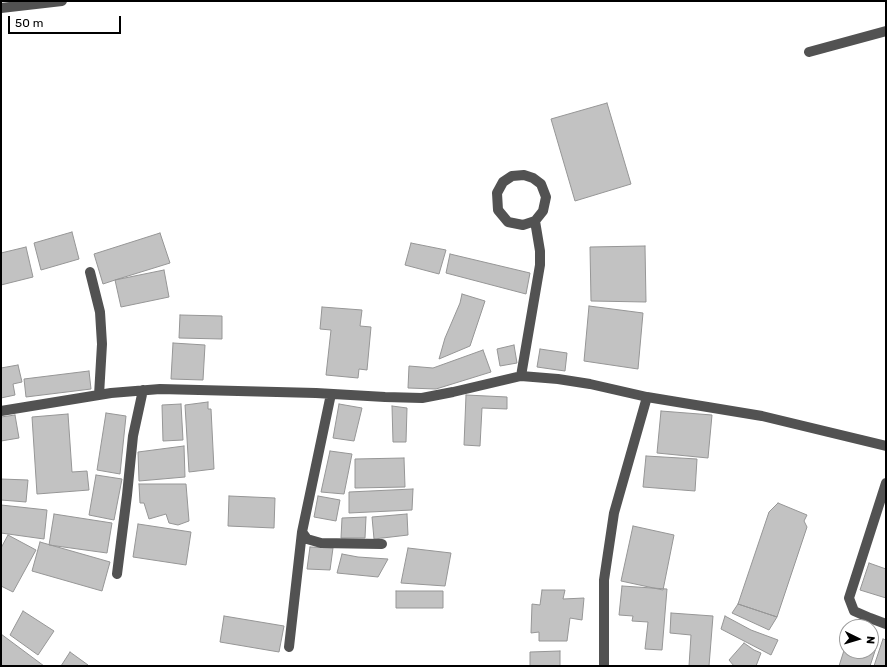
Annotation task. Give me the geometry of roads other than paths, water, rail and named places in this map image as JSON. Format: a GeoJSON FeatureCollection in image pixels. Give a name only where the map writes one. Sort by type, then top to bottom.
{"type":"FeatureCollection","features":[{"type":"Feature","properties":{"kind":"street"},"geometry":{"type":"LineString","coordinates":[[1,8],[62,1]]}},
{"type":"Feature","properties":{"kind":"street"},"geometry":{"type":"LineString","coordinates":[[809,52],[886,31]]}},
{"type":"Feature","properties":{"kind":"street"},"geometry":{"type":"LineString","coordinates":[[521,376],[540,265],[540,251],[535,221],[543,211],[546,197],[541,184],[533,178],[524,175],[512,176],[503,182],[497,193],[498,210],[508,222],[523,226],[535,221]]}},
{"type":"Feature","properties":{"kind":"street"},"geometry":{"type":"LineString","coordinates":[[90,272],[100,312],[102,344],[99,395]]}},
{"type":"Feature","properties":{"kind":"street"},"geometry":{"type":"LineString","coordinates":[[1,411],[99,395],[160,389],[422,398],[521,376],[578,382],[647,397],[762,416],[886,446]]}},
{"type":"Feature","properties":{"kind":"street"},"geometry":{"type":"LineString","coordinates":[[116,574],[127,495],[133,436],[144,390]]}},
{"type":"Feature","properties":{"kind":"street"},"geometry":{"type":"LineString","coordinates":[[289,647],[302,532],[331,394]]}},
{"type":"Feature","properties":{"kind":"street"},"geometry":{"type":"LineString","coordinates":[[604,666],[604,580],[614,513],[647,397]]}},
{"type":"Feature","properties":{"kind":"street"},"geometry":{"type":"LineString","coordinates":[[886,483],[849,598],[854,611],[886,624]]}},
{"type":"Feature","properties":{"kind":"street"},"geometry":{"type":"LineString","coordinates":[[302,532],[307,539],[321,543],[382,544]]}}]}
